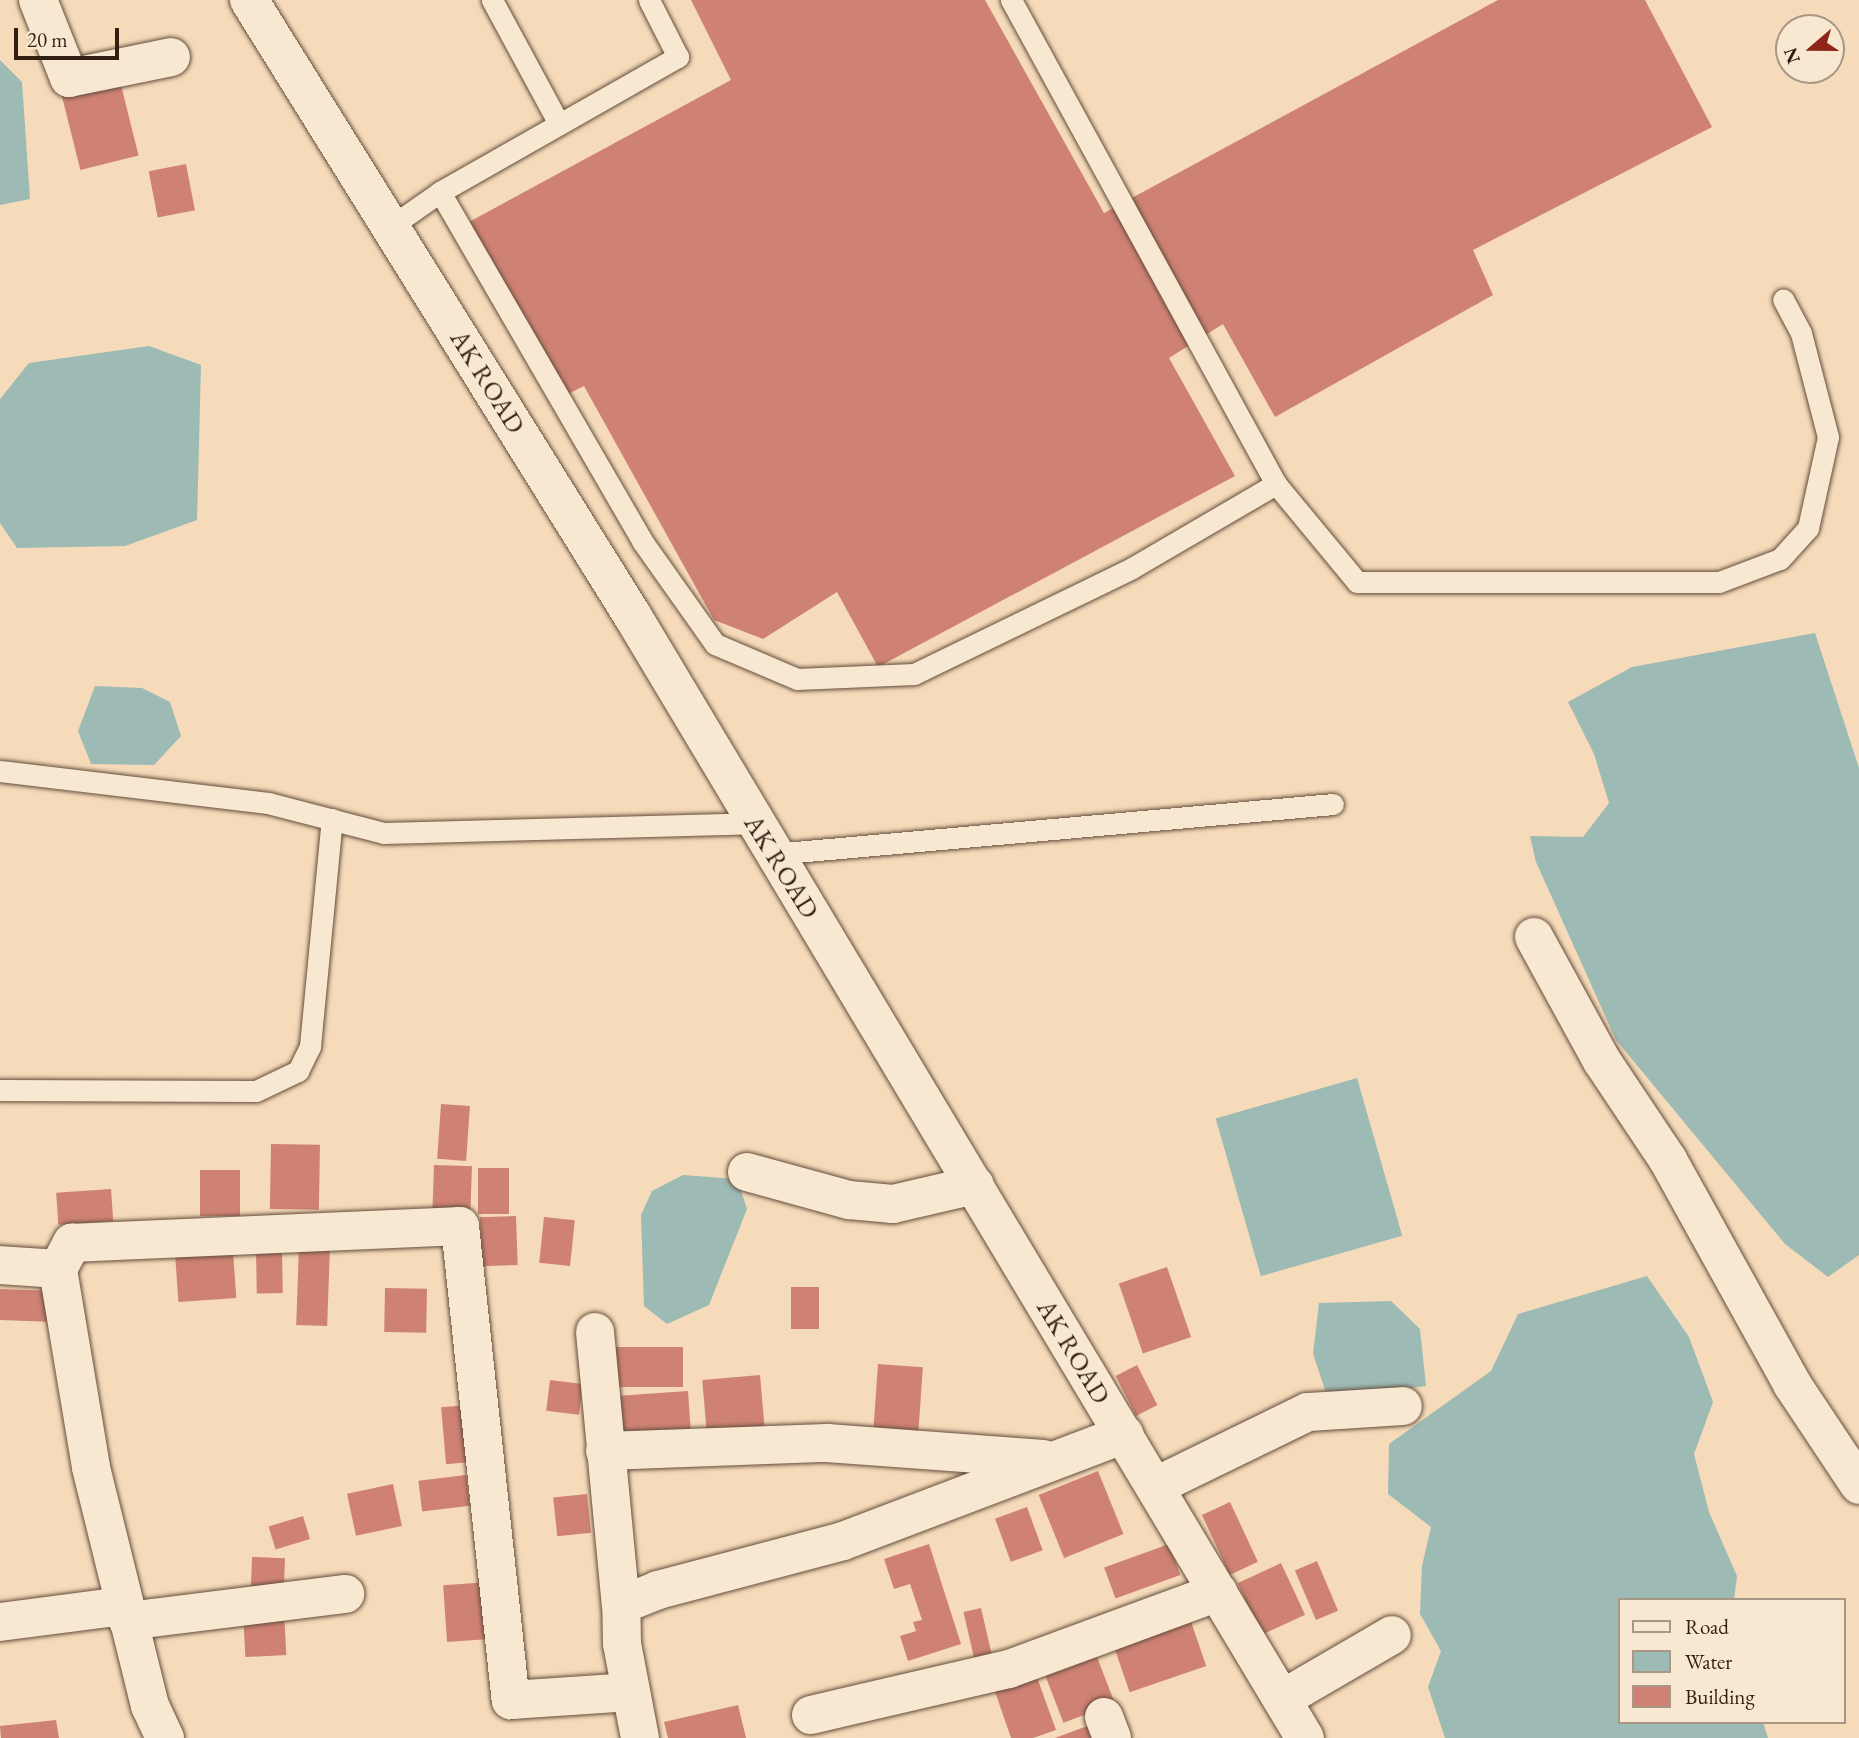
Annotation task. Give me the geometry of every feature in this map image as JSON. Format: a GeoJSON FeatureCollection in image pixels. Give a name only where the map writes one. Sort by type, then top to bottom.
{"type":"FeatureCollection","features":[{"type":"Feature","properties":{"kind":"street"},"geometry":{"type":"LineString","coordinates":[[38,0],[69,78],[171,57]]}},
{"type":"Feature","properties":{"kind":"street","name":"AK ROAD"},"geometry":{"type":"LineString","coordinates":[[249,0],[632,615],[763,839],[975,1185],[1092,1388],[1156,1486],[1305,1738]]}},
{"type":"Feature","properties":{"kind":"street"},"geometry":{"type":"LineString","coordinates":[[1534,937],[1602,1061],[1668,1160],[1791,1384],[1859,1485]]}},
{"type":"Feature","properties":{"kind":"street"},"geometry":{"type":"LineString","coordinates":[[747,1172],[849,1200],[893,1204],[975,1185]]}},
{"type":"Feature","properties":{"kind":"street"},"geometry":{"type":"LineString","coordinates":[[165,1738],[150,1706],[91,1467],[58,1269],[72,1243],[460,1226],[511,1700],[632,1692]]}},
{"type":"Feature","properties":{"kind":"street"},"geometry":{"type":"LineString","coordinates":[[0,1265],[58,1269]]}},
{"type":"Feature","properties":{"kind":"street"},"geometry":{"type":"LineString","coordinates":[[595,1332],[621,1605],[622,1644],[640,1738]]}},
{"type":"Feature","properties":{"kind":"street"},"geometry":{"type":"LineString","coordinates":[[1156,1486],[1308,1412],[1403,1406]]}},
{"type":"Feature","properties":{"kind":"street"},"geometry":{"type":"LineString","coordinates":[[621,1605],[658,1590],[843,1541],[1124,1434]]}},
{"type":"Feature","properties":{"kind":"street"},"geometry":{"type":"LineString","coordinates":[[605,1451],[827,1443],[1052,1460]]}},
{"type":"Feature","properties":{"kind":"street"},"geometry":{"type":"LineString","coordinates":[[811,1715],[1009,1669],[1218,1592]]}},
{"type":"Feature","properties":{"kind":"street"},"geometry":{"type":"LineString","coordinates":[[0,1622],[126,1614],[345,1594]]}},
{"type":"Feature","properties":{"kind":"street"},"geometry":{"type":"LineString","coordinates":[[1282,1699],[1392,1635]]}},
{"type":"Feature","properties":{"kind":"lane"},"geometry":{"type":"LineString","coordinates":[[492,0],[559,124]]}},
{"type":"Feature","properties":{"kind":"lane"},"geometry":{"type":"LineString","coordinates":[[390,227],[440,192],[678,57],[649,0]]}},
{"type":"Feature","properties":{"kind":"lane"},"geometry":{"type":"LineString","coordinates":[[1011,0],[1276,485],[1357,582],[1719,582],[1780,559],[1808,528],[1828,437],[1801,333],[1783,299]]}},
{"type":"Feature","properties":{"kind":"lane"},"geometry":{"type":"LineString","coordinates":[[440,192],[635,529],[715,644],[797,679],[914,674],[1132,568],[1276,485]]}},
{"type":"Feature","properties":{"kind":"lane"},"geometry":{"type":"LineString","coordinates":[[0,771],[268,803],[384,833],[763,839],[1333,804]]}},
{"type":"Feature","properties":{"kind":"lane"},"geometry":{"type":"LineString","coordinates":[[0,1090],[256,1091],[298,1071],[310,1046],[332,819]]}},
{"type":"Feature","properties":{"kind":"water"},"geometry":{"type":"Polygon","coordinates":[[[0,60],[22,82],[30,199],[0,205],[0,60]]]}},
{"type":"Feature","properties":{"kind":"water"},"geometry":{"type":"Polygon","coordinates":[[[149,346],[201,365],[197,520],[125,546],[17,548],[0,523],[0,399],[29,363],[149,346]]]}},
{"type":"Feature","properties":{"kind":"water"},"geometry":{"type":"Polygon","coordinates":[[[1815,633],[1859,768],[1859,1255],[1828,1277],[1785,1244],[1616,1040],[1536,862],[1530,836],[1583,837],[1609,803],[1594,754],[1568,702],[1632,667],[1815,633]]]}},
{"type":"Feature","properties":{"kind":"water"},"geometry":{"type":"Polygon","coordinates":[[[95,686],[142,688],[170,702],[181,736],[154,765],[91,764],[78,731],[95,686]]]}},
{"type":"Feature","properties":{"kind":"water"},"geometry":{"type":"Polygon","coordinates":[[[1357,1078],[1402,1236],[1261,1276],[1216,1119],[1357,1078]]]}},
{"type":"Feature","properties":{"kind":"water"},"geometry":{"type":"Polygon","coordinates":[[[683,1175],[737,1179],[747,1209],[709,1305],[667,1324],[644,1306],[641,1215],[652,1191],[683,1175]]]}},
{"type":"Feature","properties":{"kind":"water"},"geometry":{"type":"Polygon","coordinates":[[[1647,1276],[1689,1337],[1713,1402],[1694,1454],[1709,1512],[1737,1576],[1734,1598],[1618,1598],[1618,1724],[1764,1724],[1768,1738],[1445,1738],[1428,1687],[1441,1651],[1420,1614],[1422,1566],[1431,1527],[1388,1494],[1389,1444],[1491,1371],[1518,1314],[1647,1276]]]}},
{"type":"Feature","properties":{"kind":"water"},"geometry":{"type":"Polygon","coordinates":[[[1391,1301],[1420,1329],[1426,1386],[1328,1399],[1313,1354],[1319,1303],[1391,1301]]]}},
{"type":"Feature","properties":{"kind":"building"},"geometry":{"type":"Polygon","coordinates":[[[691,0],[985,0],[1104,213],[1498,0],[1645,0],[1712,127],[1473,250],[1493,295],[1275,417],[1223,324],[1169,358],[1235,476],[878,667],[837,592],[763,639],[714,620],[584,386],[568,394],[469,222],[731,80],[691,0]]]}},
{"type":"Feature","properties":{"kind":"building"},"geometry":{"type":"Polygon","coordinates":[[[118,73],[139,155],[80,170],[60,88],[118,73]]]}},
{"type":"Feature","properties":{"kind":"building"},"geometry":{"type":"Polygon","coordinates":[[[186,164],[195,210],[158,217],[149,171],[186,164]]]}},
{"type":"Feature","properties":{"kind":"building"},"geometry":{"type":"Polygon","coordinates":[[[441,1104],[470,1106],[466,1161],[437,1159],[441,1104]]]}},
{"type":"Feature","properties":{"kind":"building"},"geometry":{"type":"Polygon","coordinates":[[[271,1144],[320,1145],[319,1210],[270,1209],[271,1144]]]}},
{"type":"Feature","properties":{"kind":"building"},"geometry":{"type":"Polygon","coordinates":[[[434,1165],[472,1166],[470,1218],[432,1217],[434,1165]]]}},
{"type":"Feature","properties":{"kind":"building"},"geometry":{"type":"Polygon","coordinates":[[[478,1168],[509,1168],[509,1214],[478,1214],[478,1168]]]}},
{"type":"Feature","properties":{"kind":"building"},"geometry":{"type":"Polygon","coordinates":[[[200,1170],[240,1170],[240,1216],[200,1216],[200,1170]]]}},
{"type":"Feature","properties":{"kind":"building"},"geometry":{"type":"Polygon","coordinates":[[[111,1189],[113,1221],[58,1225],[56,1193],[111,1189]]]}},
{"type":"Feature","properties":{"kind":"building"},"geometry":{"type":"Polygon","coordinates":[[[516,1216],[518,1265],[482,1266],[480,1217],[516,1216]]]}},
{"type":"Feature","properties":{"kind":"building"},"geometry":{"type":"Polygon","coordinates":[[[544,1217],[575,1220],[570,1266],[539,1263],[544,1217]]]}},
{"type":"Feature","properties":{"kind":"building"},"geometry":{"type":"Polygon","coordinates":[[[299,1245],[330,1246],[327,1326],[296,1325],[299,1245]]]}},
{"type":"Feature","properties":{"kind":"building"},"geometry":{"type":"Polygon","coordinates":[[[256,1249],[282,1249],[283,1293],[257,1293],[256,1249]]]}},
{"type":"Feature","properties":{"kind":"building"},"geometry":{"type":"Polygon","coordinates":[[[233,1251],[236,1298],[178,1302],[175,1255],[233,1251]]]}},
{"type":"Feature","properties":{"kind":"building"},"geometry":{"type":"Polygon","coordinates":[[[1167,1267],[1191,1337],[1143,1354],[1119,1284],[1167,1267]]]}},
{"type":"Feature","properties":{"kind":"building"},"geometry":{"type":"Polygon","coordinates":[[[791,1287],[819,1287],[819,1329],[791,1329],[791,1287]]]}},
{"type":"Feature","properties":{"kind":"building"},"geometry":{"type":"Polygon","coordinates":[[[385,1288],[427,1289],[426,1333],[384,1332],[385,1288]]]}},
{"type":"Feature","properties":{"kind":"building"},"geometry":{"type":"Polygon","coordinates":[[[0,1289],[56,1291],[55,1322],[0,1320],[0,1289]]]}},
{"type":"Feature","properties":{"kind":"building"},"geometry":{"type":"Polygon","coordinates":[[[616,1347],[683,1347],[683,1387],[616,1387],[616,1347]]]}},
{"type":"Feature","properties":{"kind":"building"},"geometry":{"type":"Polygon","coordinates":[[[878,1364],[923,1367],[918,1442],[873,1439],[878,1364]]]}},
{"type":"Feature","properties":{"kind":"building"},"geometry":{"type":"Polygon","coordinates":[[[1137,1365],[1157,1405],[1136,1416],[1116,1376],[1137,1365]]]}},
{"type":"Feature","properties":{"kind":"building"},"geometry":{"type":"Polygon","coordinates":[[[760,1375],[765,1435],[707,1440],[702,1380],[760,1375]]]}},
{"type":"Feature","properties":{"kind":"building"},"geometry":{"type":"Polygon","coordinates":[[[550,1380],[583,1384],[579,1415],[546,1411],[550,1380]]]}},
{"type":"Feature","properties":{"kind":"building"},"geometry":{"type":"Polygon","coordinates":[[[688,1391],[691,1433],[622,1438],[619,1396],[688,1391]]]}},
{"type":"Feature","properties":{"kind":"building"},"geometry":{"type":"Polygon","coordinates":[[[468,1405],[473,1462],[446,1464],[441,1407],[468,1405]]]}},
{"type":"Feature","properties":{"kind":"building"},"geometry":{"type":"Polygon","coordinates":[[[1098,1471],[1123,1534],[1064,1558],[1039,1495],[1098,1471]]]}},
{"type":"Feature","properties":{"kind":"building"},"geometry":{"type":"Polygon","coordinates":[[[466,1475],[470,1506],[422,1512],[418,1481],[466,1475]]]}},
{"type":"Feature","properties":{"kind":"building"},"geometry":{"type":"Polygon","coordinates":[[[393,1484],[402,1526],[356,1536],[347,1494],[393,1484]]]}},
{"type":"Feature","properties":{"kind":"building"},"geometry":{"type":"Polygon","coordinates":[[[587,1494],[591,1533],[557,1536],[553,1498],[587,1494]]]}},
{"type":"Feature","properties":{"kind":"building"},"geometry":{"type":"Polygon","coordinates":[[[1230,1502],[1258,1562],[1230,1575],[1202,1515],[1230,1502]]]}},
{"type":"Feature","properties":{"kind":"building"},"geometry":{"type":"Polygon","coordinates":[[[1027,1507],[1043,1550],[1011,1562],[995,1519],[1027,1507]]]}},
{"type":"Feature","properties":{"kind":"building"},"geometry":{"type":"Polygon","coordinates":[[[303,1516],[310,1539],[276,1549],[269,1527],[303,1516]]]}},
{"type":"Feature","properties":{"kind":"building"},"geometry":{"type":"Polygon","coordinates":[[[929,1544],[961,1644],[908,1661],[900,1636],[916,1631],[913,1622],[922,1620],[910,1584],[894,1589],[884,1559],[929,1544]]]}},
{"type":"Feature","properties":{"kind":"building"},"geometry":{"type":"Polygon","coordinates":[[[1169,1544],[1180,1575],[1115,1599],[1104,1568],[1169,1544]]]}},
{"type":"Feature","properties":{"kind":"building"},"geometry":{"type":"Polygon","coordinates":[[[252,1557],[285,1558],[284,1597],[251,1596],[252,1557]]]}},
{"type":"Feature","properties":{"kind":"building"},"geometry":{"type":"Polygon","coordinates":[[[1317,1561],[1338,1611],[1316,1620],[1295,1570],[1317,1561]]]}},
{"type":"Feature","properties":{"kind":"building"},"geometry":{"type":"Polygon","coordinates":[[[1281,1563],[1305,1615],[1262,1635],[1237,1583],[1281,1563]]]}},
{"type":"Feature","properties":{"kind":"building"},"geometry":{"type":"Polygon","coordinates":[[[489,1582],[493,1639],[447,1642],[443,1585],[489,1582]]]}},
{"type":"Feature","properties":{"kind":"building"},"geometry":{"type":"Polygon","coordinates":[[[981,1608],[993,1662],[976,1666],[963,1612],[981,1608]]]}},
{"type":"Feature","properties":{"kind":"building"},"geometry":{"type":"Polygon","coordinates":[[[284,1611],[286,1655],[245,1657],[243,1613],[284,1611]]]}},
{"type":"Feature","properties":{"kind":"building"},"geometry":{"type":"Polygon","coordinates":[[[1188,1613],[1206,1666],[1130,1692],[1111,1639],[1188,1613]]]}},
{"type":"Feature","properties":{"kind":"building"},"geometry":{"type":"Polygon","coordinates":[[[1094,1649],[1115,1703],[1063,1723],[1043,1669],[1094,1649]]]}},
{"type":"Feature","properties":{"kind":"building"},"geometry":{"type":"Polygon","coordinates":[[[1034,1669],[1056,1730],[1033,1738],[1011,1738],[992,1683],[1034,1669]]]}},
{"type":"Feature","properties":{"kind":"building"},"geometry":{"type":"Polygon","coordinates":[[[738,1705],[746,1738],[668,1738],[664,1722],[738,1705]]]}},
{"type":"Feature","properties":{"kind":"building"},"geometry":{"type":"Polygon","coordinates":[[[56,1720],[59,1738],[1,1738],[0,1726],[56,1720]]]}},
{"type":"Feature","properties":{"kind":"building"},"geometry":{"type":"Polygon","coordinates":[[[1101,1721],[1108,1738],[1055,1738],[1101,1721]]]}}]}
